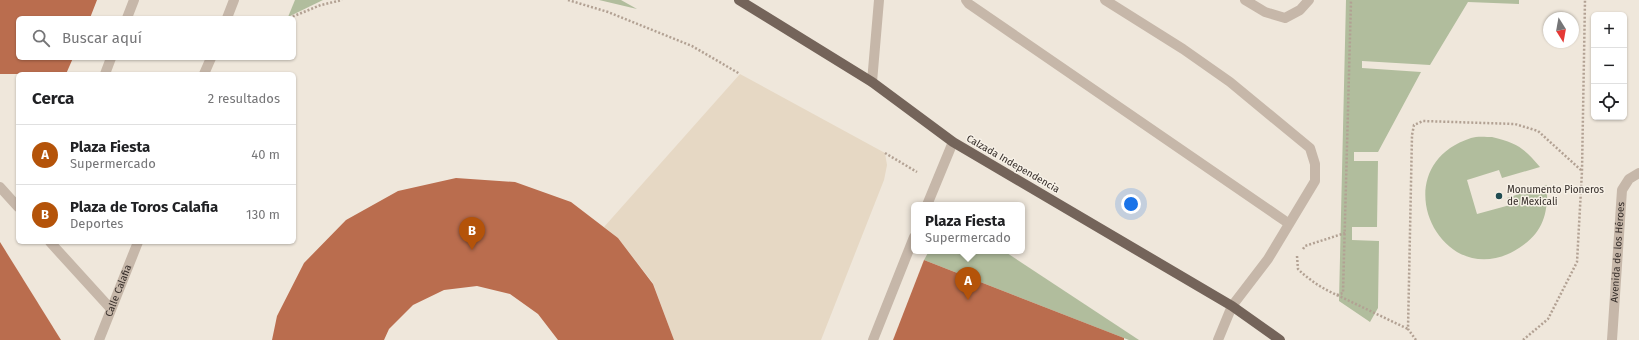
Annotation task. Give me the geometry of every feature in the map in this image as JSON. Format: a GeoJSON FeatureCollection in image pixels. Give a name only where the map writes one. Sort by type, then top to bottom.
{"type":"FeatureCollection","features":[{"type":"Feature","properties":{"kind":"main road","name":"Calzada Independencia"},"geometry":{"type":"LineString","coordinates":[[739,0],[872,82],[952,142],[1232,306],[1280,340]]}},
{"type":"Feature","properties":{"kind":"street"},"geometry":{"type":"LineString","coordinates":[[128,16],[134,0]]}},
{"type":"Feature","properties":{"kind":"street"},"geometry":{"type":"LineString","coordinates":[[228,16],[234,0]]}},
{"type":"Feature","properties":{"kind":"street"},"geometry":{"type":"LineString","coordinates":[[872,82],[879,0]]}},
{"type":"Feature","properties":{"kind":"street"},"geometry":{"type":"LineString","coordinates":[[966,0],[969,4],[1288,223]]}},
{"type":"Feature","properties":{"kind":"street"},"geometry":{"type":"LineString","coordinates":[[1105,0],[1183,49],[1230,82],[1310,148],[1315,164],[1315,181],[1288,223],[1268,259],[1232,306],[1218,340]]}},
{"type":"Feature","properties":{"kind":"street"},"geometry":{"type":"LineString","coordinates":[[1245,0],[1265,12],[1285,18],[1300,10],[1309,0]]}},
{"type":"Feature","properties":{"kind":"street"},"geometry":{"type":"LineString","coordinates":[[106,72],[110,60]]}},
{"type":"Feature","properties":{"kind":"street"},"geometry":{"type":"LineString","coordinates":[[205,72],[210,60]]}},
{"type":"Feature","properties":{"kind":"street"},"geometry":{"type":"LineString","coordinates":[[928,202],[952,142]]}},
{"type":"Feature","properties":{"kind":"street","name":"Avenida de los Héroes"},"geometry":{"type":"LineString","coordinates":[[1612,340],[1622,190],[1629,180],[1639,172]]}},
{"type":"Feature","properties":{"kind":"street"},"geometry":{"type":"LineString","coordinates":[[0,187],[16,205]]}},
{"type":"Feature","properties":{"kind":"street"},"geometry":{"type":"LineString","coordinates":[[52,244],[111,309]]}},
{"type":"Feature","properties":{"kind":"street","name":"Calle Calafia"},"geometry":{"type":"LineString","coordinates":[[99,340],[137,244]]}},
{"type":"Feature","properties":{"kind":"street"},"geometry":{"type":"LineString","coordinates":[[873,340],[911,245]]}},
{"type":"Feature","properties":{"kind":"path"},"geometry":{"type":"LineString","coordinates":[[294,16],[321,5],[342,0]]}},
{"type":"Feature","properties":{"kind":"path"},"geometry":{"type":"LineString","coordinates":[[568,0],[608,12],[692,46],[740,74]]}},
{"type":"Feature","properties":{"kind":"path"},"geometry":{"type":"LineString","coordinates":[[1337,295],[1342,293],[1345,232],[1351,0]]}},
{"type":"Feature","properties":{"kind":"path"},"geometry":{"type":"LineString","coordinates":[[1523,340],[1548,319],[1577,262],[1582,171],[1585,0]]}},
{"type":"Feature","properties":{"kind":"path"},"geometry":{"type":"LineString","coordinates":[[1408,329],[1412,135],[1414,125],[1423,121],[1515,124],[1538,131],[1582,171]]}},
{"type":"Feature","properties":{"kind":"path"},"geometry":{"type":"LineString","coordinates":[[884,153],[936,183]]}},
{"type":"Feature","properties":{"kind":"path"},"geometry":{"type":"LineString","coordinates":[[1345,232],[1305,246],[1297,255],[1298,269],[1327,291],[1408,329],[1416,340]]}},
{"type":"Feature","properties":{"kind":"green space"},"geometry":{"type":"Polygon","coordinates":[[[295,0],[323,0],[290,16],[288,16],[295,0]]]}},
{"type":"Feature","properties":{"kind":"green space"},"geometry":{"type":"Polygon","coordinates":[[[599,0],[621,0],[637,9],[599,0]]]}},
{"type":"Feature","properties":{"kind":"green space"},"geometry":{"type":"Polygon","coordinates":[[[1346,0],[1519,0],[1519,4],[1468,2],[1430,65],[1362,61],[1362,68],[1421,72],[1378,152],[1354,152],[1354,161],[1378,161],[1377,227],[1352,227],[1352,240],[1379,241],[1378,308],[1370,322],[1339,301],[1346,0]]]}},
{"type":"Feature","properties":{"kind":"green space"},"geometry":{"type":"Polygon","coordinates":[[[1492,137],[1519,147],[1540,167],[1502,178],[1499,170],[1467,180],[1477,214],[1510,205],[1507,198],[1547,185],[1547,204],[1543,221],[1534,235],[1527,242],[1519,248],[1491,259],[1466,256],[1446,243],[1432,223],[1425,199],[1429,175],[1443,153],[1471,138],[1492,137]]]}},
{"type":"Feature","properties":{"kind":"green space"},"geometry":{"type":"Polygon","coordinates":[[[927,254],[1009,254],[1139,340],[1129,340],[924,260],[927,254]]]}},
{"type":"Feature","properties":{"kind":"shaded area"},"geometry":{"type":"Polygon","coordinates":[[[740,74],[885,153],[887,165],[884,180],[821,340],[674,340],[653,283],[618,238],[604,227],[740,74]]]}},
{"type":"Feature","properties":{"kind":"building"},"geometry":{"type":"Polygon","coordinates":[[[0,0],[97,0],[91,16],[16,16],[16,60],[72,60],[67,72],[16,72],[16,74],[0,74],[0,0]]]}},
{"type":"Feature","properties":{"kind":"building"},"geometry":{"type":"Polygon","coordinates":[[[456,178],[515,182],[571,202],[618,238],[653,284],[674,340],[558,340],[538,314],[510,294],[477,286],[444,290],[413,305],[389,329],[384,340],[272,340],[277,316],[304,263],[346,220],[398,191],[456,178]]]}},
{"type":"Feature","properties":{"kind":"building"},"geometry":{"type":"Polygon","coordinates":[[[0,242],[61,340],[0,340],[0,242]]]}},
{"type":"Feature","properties":{"kind":"building"},"geometry":{"type":"Polygon","coordinates":[[[924,260],[1124,338],[1124,340],[893,340],[924,260]]]}},
{"type":"Feature","properties":{"kind":"place","name":"Monumento Pioneros de Mexicali"},"geometry":{"type":"Point","coordinates":[1499,196]}},
{"type":"Feature","properties":{"kind":"place","name":"Plaza de Toros Calafia"},"geometry":{"type":"Point","coordinates":[472,250]}},
{"type":"Feature","properties":{"kind":"place","name":"Plaza Fiesta"},"geometry":{"type":"Point","coordinates":[968,300]}}]}
